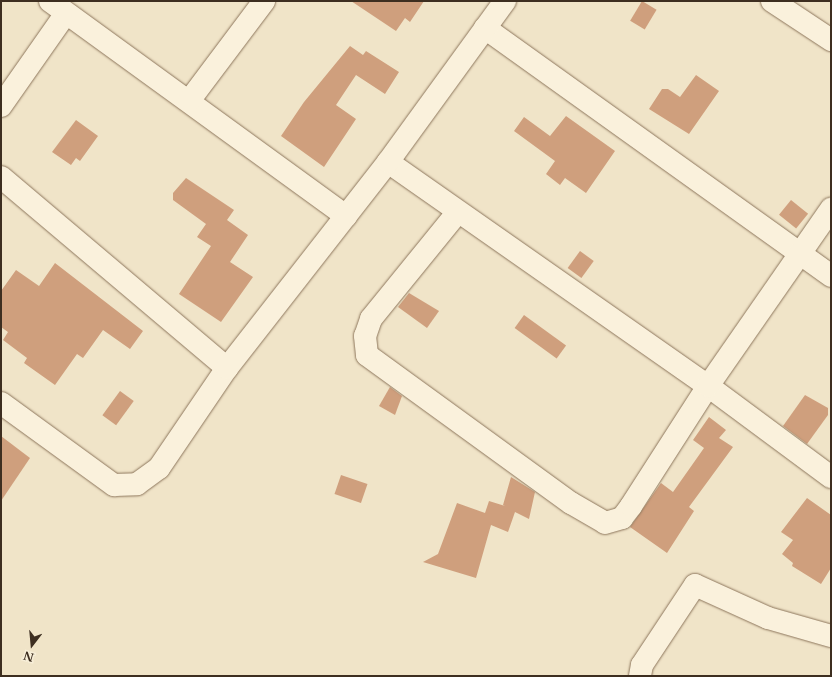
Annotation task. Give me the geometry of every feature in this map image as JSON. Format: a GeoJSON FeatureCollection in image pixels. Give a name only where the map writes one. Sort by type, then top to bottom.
{"type":"FeatureCollection","features":[{"type":"Feature","properties":{"kind":"street"},"geometry":{"type":"LineString","coordinates":[[189,101],[264,1]]}},
{"type":"Feature","properties":{"kind":"street"},"geometry":{"type":"LineString","coordinates":[[1,403],[114,486],[137,484],[159,468],[227,368],[388,162],[506,1]]}},
{"type":"Feature","properties":{"kind":"street"},"geometry":{"type":"LineString","coordinates":[[772,1],[831,40]]}},
{"type":"Feature","properties":{"kind":"street"},"geometry":{"type":"LineString","coordinates":[[1,106],[58,7],[346,216]]}},
{"type":"Feature","properties":{"kind":"street"},"geometry":{"type":"LineString","coordinates":[[485,28],[831,276]]}},
{"type":"Feature","properties":{"kind":"street"},"geometry":{"type":"LineString","coordinates":[[388,162],[457,213],[708,386],[831,476]]}},
{"type":"Feature","properties":{"kind":"street"},"geometry":{"type":"LineString","coordinates":[[1,177],[227,368]]}},
{"type":"Feature","properties":{"kind":"street"},"geometry":{"type":"LineString","coordinates":[[457,213],[371,319],[365,336],[368,355],[571,503],[605,523],[622,518],[708,386],[831,209]]}},
{"type":"Feature","properties":{"kind":"street"},"geometry":{"type":"LineString","coordinates":[[640,676],[642,664],[695,585],[768,618],[831,636]]}},
{"type":"Feature","properties":{"kind":"building"},"geometry":{"type":"Polygon","coordinates":[[[351,1],[424,1],[410,22],[405,18],[396,31],[351,1]]]}},
{"type":"Feature","properties":{"kind":"building"},"geometry":{"type":"Polygon","coordinates":[[[642,1],[657,10],[645,29],[630,21],[642,1]]]}},
{"type":"Feature","properties":{"kind":"building"},"geometry":{"type":"Polygon","coordinates":[[[350,46],[363,55],[366,51],[399,72],[385,94],[356,75],[336,105],[356,119],[324,167],[281,136],[304,102],[350,46]]]}},
{"type":"Feature","properties":{"kind":"building"},"geometry":{"type":"Polygon","coordinates":[[[696,75],[719,91],[689,134],[649,109],[662,89],[668,89],[680,97],[696,75]]]}},
{"type":"Feature","properties":{"kind":"building"},"geometry":{"type":"Polygon","coordinates":[[[566,116],[615,151],[586,193],[565,178],[560,185],[546,174],[555,161],[514,131],[524,117],[550,136],[566,116]]]}},
{"type":"Feature","properties":{"kind":"building"},"geometry":{"type":"Polygon","coordinates":[[[76,120],[98,136],[80,161],[76,158],[71,165],[52,152],[76,120]]]}},
{"type":"Feature","properties":{"kind":"building"},"geometry":{"type":"Polygon","coordinates":[[[186,178],[234,210],[227,220],[248,235],[230,262],[253,277],[221,322],[179,294],[211,246],[197,237],[206,224],[173,200],[173,193],[186,178]]]}},
{"type":"Feature","properties":{"kind":"building"},"geometry":{"type":"Polygon","coordinates":[[[791,200],[808,214],[796,229],[779,215],[791,200]]]}},
{"type":"Feature","properties":{"kind":"building"},"geometry":{"type":"Polygon","coordinates":[[[580,251],[594,261],[581,278],[568,268],[580,251]]]}},
{"type":"Feature","properties":{"kind":"building"},"geometry":{"type":"Polygon","coordinates":[[[55,263],[143,331],[130,349],[103,330],[83,358],[77,354],[55,385],[24,363],[27,358],[3,340],[8,332],[1,327],[1,291],[16,270],[39,286],[55,263]]]}},
{"type":"Feature","properties":{"kind":"building"},"geometry":{"type":"Polygon","coordinates":[[[409,293],[439,311],[427,328],[398,307],[409,293]]]}},
{"type":"Feature","properties":{"kind":"building"},"geometry":{"type":"Polygon","coordinates":[[[524,315],[566,346],[557,359],[515,328],[524,315]]]}},
{"type":"Feature","properties":{"kind":"building"},"geometry":{"type":"Polygon","coordinates":[[[390,387],[402,396],[395,415],[379,406],[390,387]]]}},
{"type":"Feature","properties":{"kind":"building"},"geometry":{"type":"Polygon","coordinates":[[[120,391],[134,401],[116,425],[102,415],[120,391]]]}},
{"type":"Feature","properties":{"kind":"building"},"geometry":{"type":"Polygon","coordinates":[[[805,395],[828,408],[828,415],[807,444],[783,426],[805,395]]]}},
{"type":"Feature","properties":{"kind":"building"},"geometry":{"type":"Polygon","coordinates":[[[709,417],[726,430],[719,438],[733,447],[689,507],[694,511],[667,553],[630,527],[661,483],[673,492],[704,448],[693,440],[709,417]]]}},
{"type":"Feature","properties":{"kind":"building"},"geometry":{"type":"Polygon","coordinates":[[[1,436],[30,458],[1,501],[1,436]]]}},
{"type":"Feature","properties":{"kind":"building"},"geometry":{"type":"Polygon","coordinates":[[[341,475],[367,484],[361,503],[334,494],[341,475]]]}},
{"type":"Feature","properties":{"kind":"building"},"geometry":{"type":"Polygon","coordinates":[[[511,477],[535,492],[529,519],[515,512],[508,532],[491,525],[476,578],[423,562],[438,554],[457,503],[485,513],[489,501],[505,506],[503,505],[511,477]]]}},
{"type":"Feature","properties":{"kind":"building"},"geometry":{"type":"Polygon","coordinates":[[[807,498],[831,515],[831,568],[821,584],[792,566],[793,563],[782,554],[793,540],[781,532],[807,498]]]}}]}
